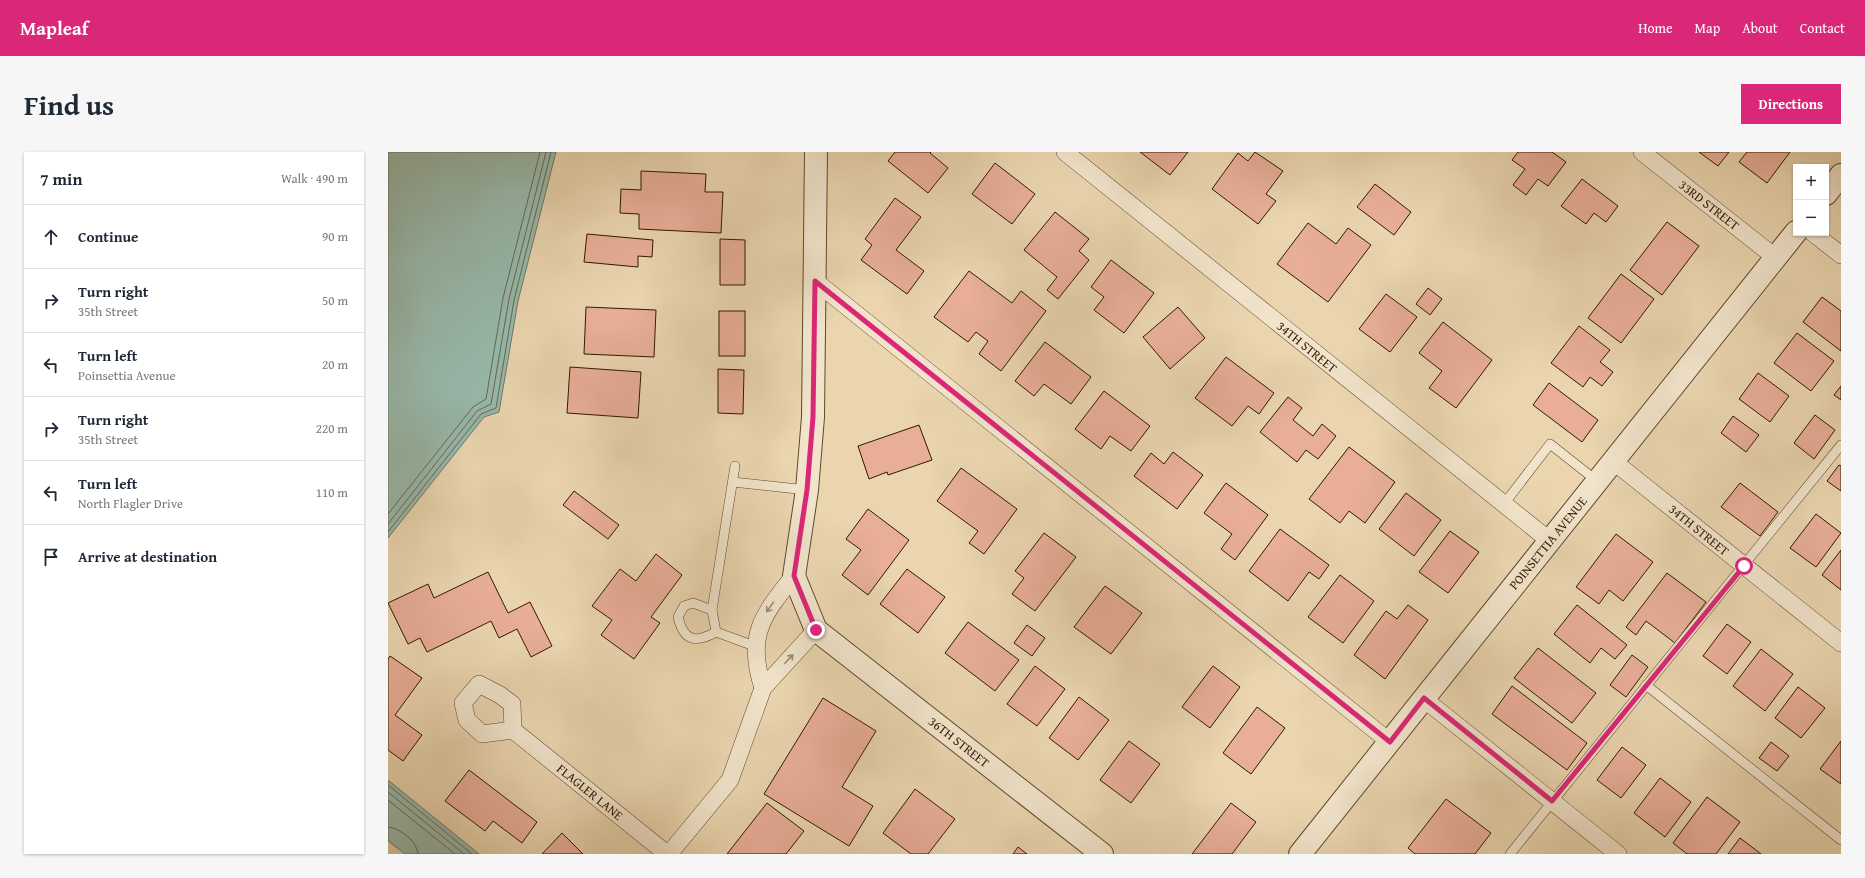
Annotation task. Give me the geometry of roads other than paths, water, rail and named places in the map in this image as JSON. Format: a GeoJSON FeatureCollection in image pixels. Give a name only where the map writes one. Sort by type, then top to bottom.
{"type":"FeatureCollection","features":[{"type":"Feature","properties":{"kind":"street"},"geometry":{"type":"LineString","coordinates":[[763,688],[757,668],[757,638],[764,616],[794,576],[807,490],[813,417],[816,152]]}},
{"type":"Feature","properties":{"kind":"street","name":"34TH STREET"},"geometry":{"type":"LineString","coordinates":[[1065,152],[1550,541]]}},
{"type":"Feature","properties":{"kind":"street","name":"33RD STREET"},"geometry":{"type":"LineString","coordinates":[[1642,152],[1776,258]]}},
{"type":"Feature","properties":{"kind":"street"},"geometry":{"type":"LineString","coordinates":[[1829,190],[1841,175]]}},
{"type":"Feature","properties":{"kind":"street","name":"POINSETTIA AVENUE"},"geometry":{"type":"LineString","coordinates":[[1300,854],[1793,236]]}},
{"type":"Feature","properties":{"kind":"street"},"geometry":{"type":"LineString","coordinates":[[1817,236],[1841,256]]}},
{"type":"Feature","properties":{"kind":"street"},"geometry":{"type":"LineString","coordinates":[[815,281],[1390,742]]}},
{"type":"Feature","properties":{"kind":"street","name":"34TH STREET"},"geometry":{"type":"LineString","coordinates":[[1613,461],[1841,643]]}},
{"type":"Feature","properties":{"kind":"street"},"geometry":{"type":"LineString","coordinates":[[668,854],[730,780],[763,688],[816,630],[794,576]]}},
{"type":"Feature","properties":{"kind":"street","name":"36TH STREET"},"geometry":{"type":"LineString","coordinates":[[816,630],[1102,854]]}},
{"type":"Feature","properties":{"kind":"street"},"geometry":{"type":"LineString","coordinates":[[1424,698],[1618,854]]}},
{"type":"Feature","properties":{"kind":"street","name":"FLAGLER LANE"},"geometry":{"type":"LineString","coordinates":[[513,730],[668,854]]}},
{"type":"Feature","properties":{"kind":"lane"},"geometry":{"type":"LineString","coordinates":[[1504,504],[1550,444],[1597,481]]}},
{"type":"Feature","properties":{"kind":"lane"},"geometry":{"type":"LineString","coordinates":[[1510,854],[1646,685],[1840,449]]}},
{"type":"Feature","properties":{"kind":"lane"},"geometry":{"type":"LineString","coordinates":[[716,632],[712,610],[735,466]]}},
{"type":"Feature","properties":{"kind":"lane"},"geometry":{"type":"LineString","coordinates":[[732,482],[807,490]]}},
{"type":"Feature","properties":{"kind":"lane"},"geometry":{"type":"LineString","coordinates":[[712,610],[693,603],[684,606],[678,617],[681,629],[691,638],[702,640],[716,632],[757,647]]}},
{"type":"Feature","properties":{"kind":"lane"},"geometry":{"type":"LineString","coordinates":[[1646,685],[1841,840]]}},
{"type":"Feature","properties":{"kind":"water"},"geometry":{"type":"Polygon","coordinates":[[[388,152],[556,152],[518,301],[499,412],[484,417],[388,538],[388,152]]]}},
{"type":"Feature","properties":{"kind":"water"},"geometry":{"type":"Polygon","coordinates":[[[388,780],[479,854],[405,854],[388,841],[388,780]]]}}]}
